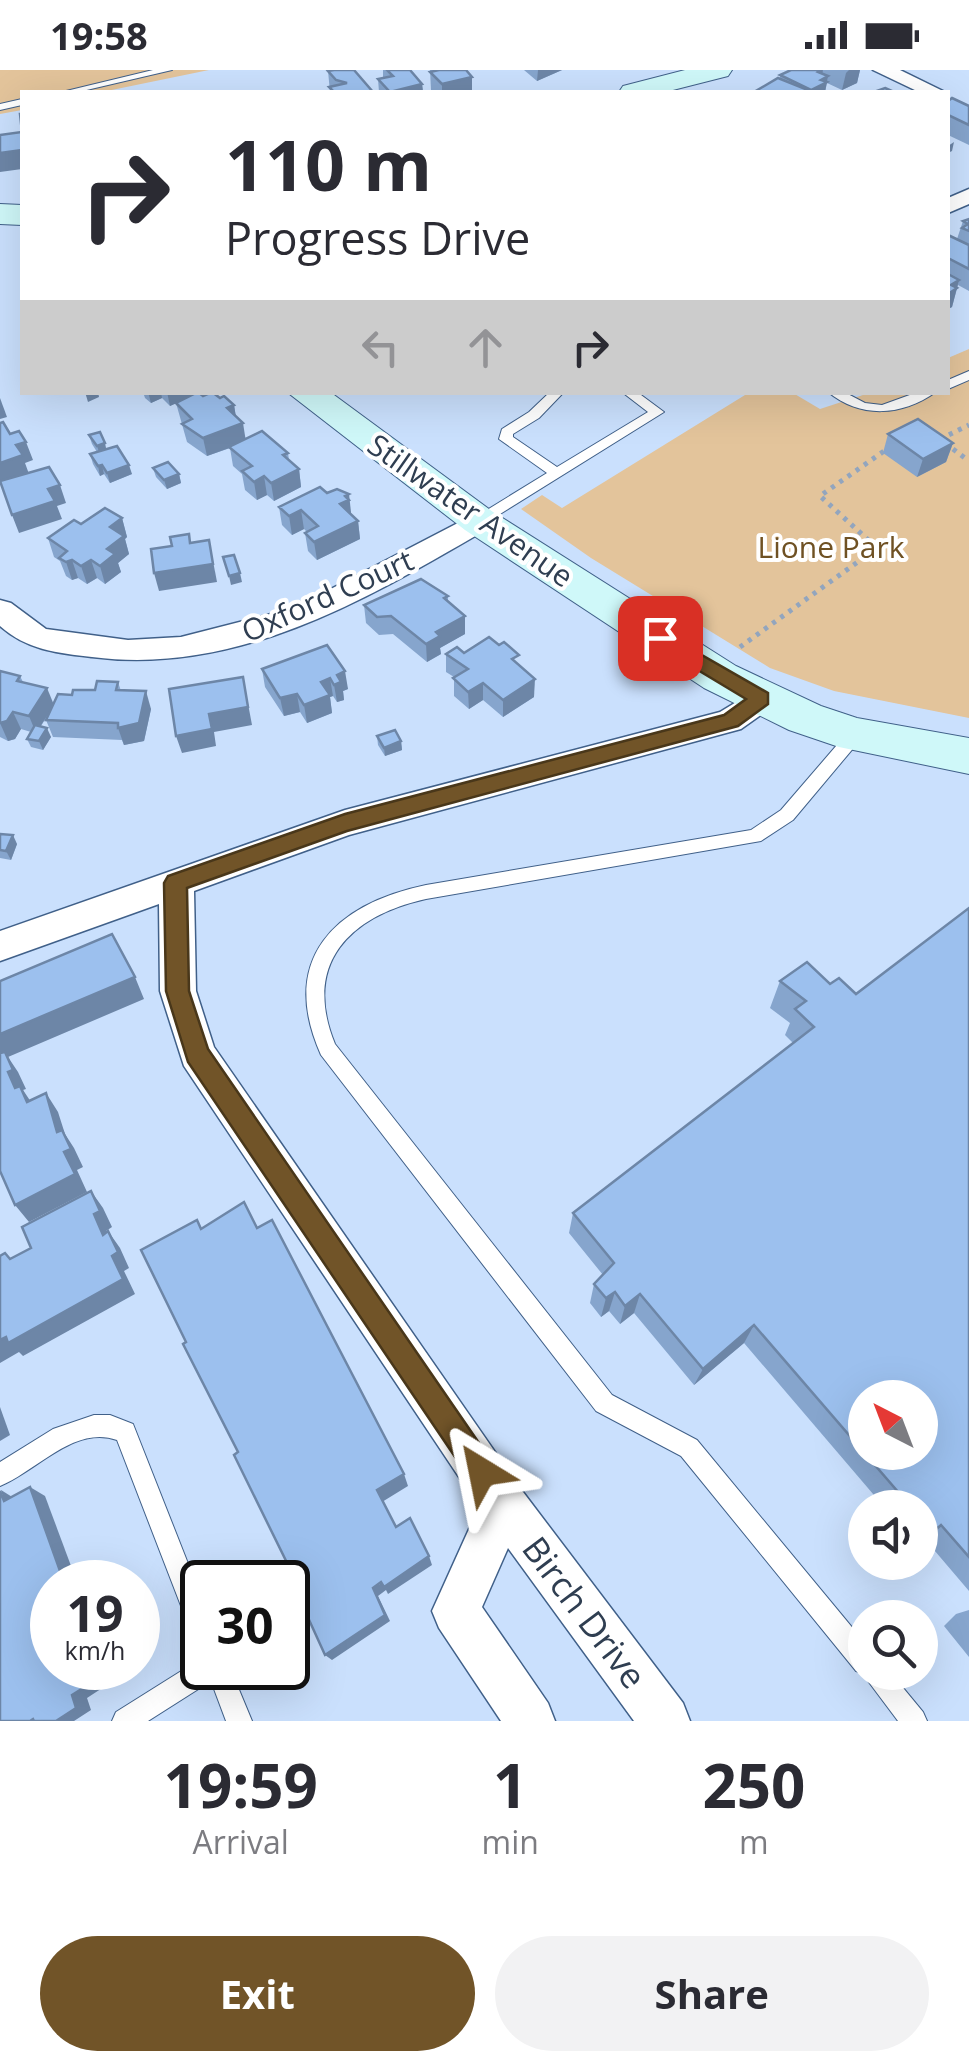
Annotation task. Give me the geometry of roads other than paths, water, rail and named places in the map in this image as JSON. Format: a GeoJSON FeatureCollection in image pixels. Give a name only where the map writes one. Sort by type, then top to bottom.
{"type":"FeatureCollection","features":[{"type":"Feature","properties":{"kind":"main road"},"geometry":{"type":"LineString","coordinates":[[641,90],[718,70]]}},
{"type":"Feature","properties":{"kind":"main road","name":"Stillwater Avenue"},"geometry":{"type":"LineString","coordinates":[[309,395],[478,521],[720,677],[761,699],[855,735],[969,756]]}},
{"type":"Feature","properties":{"kind":"street"},"geometry":{"type":"LineString","coordinates":[[899,72],[931,90]]}},
{"type":"Feature","properties":{"kind":"street","name":"Oxford Court"},"geometry":{"type":"LineString","coordinates":[[0,610],[32,636],[113,653],[184,650],[260,630],[368,584],[478,521]]}},
{"type":"Feature","properties":{"kind":"street"},"geometry":{"type":"LineString","coordinates":[[0,946],[345,823],[730,721],[761,699]]}},
{"type":"Feature","properties":{"kind":"street","name":"Birch Drive"},"geometry":{"type":"LineString","coordinates":[[176,883],[178,991],[197,1054],[504,1504],[665,1721]]}},
{"type":"Feature","properties":{"kind":"street","name":"Birch Drive"},"geometry":{"type":"LineString","coordinates":[[504,1504],[456,1611],[530,1721]]}},
{"type":"Feature","properties":{"kind":"lane"},"geometry":{"type":"LineString","coordinates":[[76,90],[168,70]]}},
{"type":"Feature","properties":{"kind":"lane"},"geometry":{"type":"LineString","coordinates":[[555,395],[534,415],[507,432],[506,438],[556,474]]}},
{"type":"Feature","properties":{"kind":"lane"},"geometry":{"type":"LineString","coordinates":[[478,521],[657,412],[632,395]]}},
{"type":"Feature","properties":{"kind":"lane"},"geometry":{"type":"LineString","coordinates":[[839,395],[865,410],[887,411],[923,395]]}},
{"type":"Feature","properties":{"kind":"lane"},"geometry":{"type":"LineString","coordinates":[[848,1641],[689,1448],[604,1403],[328,1049],[314,1013],[317,976],[326,953],[348,926],[378,905],[426,892],[755,836],[787,815],[855,735]]}},
{"type":"Feature","properties":{"kind":"lane"},"geometry":{"type":"LineString","coordinates":[[0,1475],[88,1425],[109,1422],[126,1432],[180,1571]]}},
{"type":"Feature","properties":{"kind":"lane"},"geometry":{"type":"LineString","coordinates":[[124,1721],[180,1686]]}},
{"type":"Feature","properties":{"kind":"lane"},"geometry":{"type":"LineString","coordinates":[[227,1690],[239,1721]]}},
{"type":"Feature","properties":{"kind":"lane"},"geometry":{"type":"LineString","coordinates":[[889,1690],[914,1721]]}},
{"type":"Feature","properties":{"kind":"park label","name":"Lione Park"},"geometry":{"type":"Point","coordinates":[831,546]}}]}
